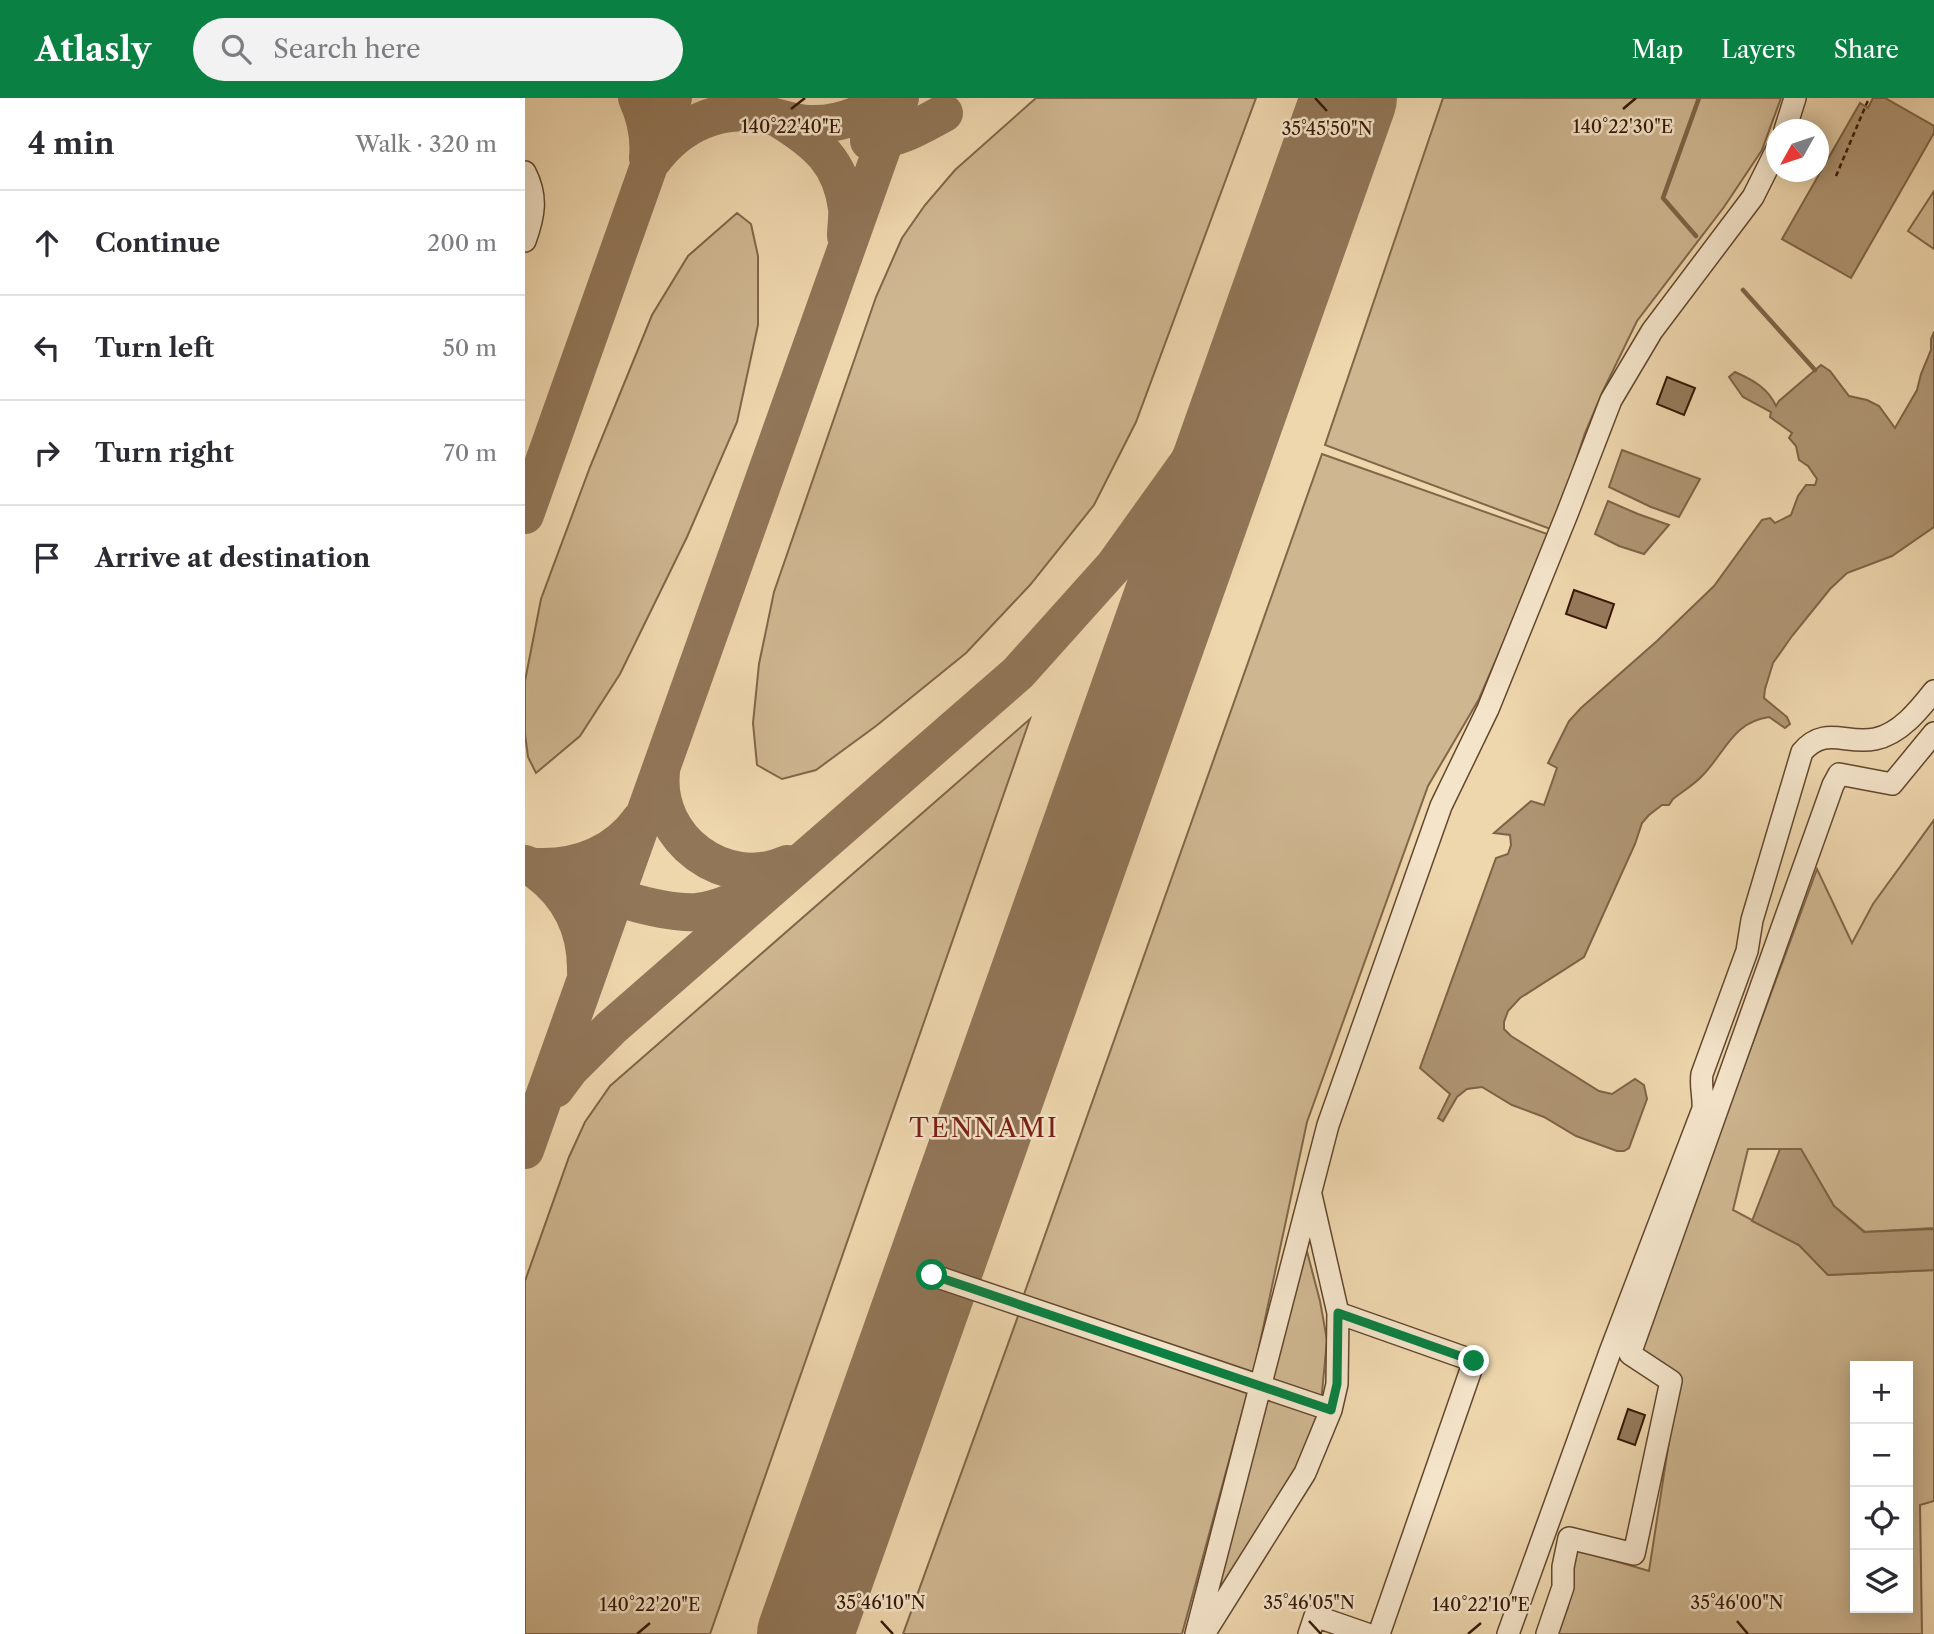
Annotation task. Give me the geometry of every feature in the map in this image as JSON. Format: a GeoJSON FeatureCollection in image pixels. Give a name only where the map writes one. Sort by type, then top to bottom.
{"type":"FeatureCollection","features":[{"type":"Feature","properties":{"kind":"lane"},"geometry":{"type":"LineString","coordinates":[[1788,119],[1795,98]]}},
{"type":"Feature","properties":{"kind":"lane"},"geometry":{"type":"LineString","coordinates":[[1196,1634],[1328,1125],[1441,806],[1488,709],[1611,400],[1653,331],[1753,197],[1766,170]]}},
{"type":"Feature","properties":{"kind":"lane"},"geometry":{"type":"LineString","coordinates":[[525,172],[532,192],[534,211],[525,241]]}},
{"type":"Feature","properties":{"kind":"lane"},"geometry":{"type":"LineString","coordinates":[[1508,1634],[1610,1352],[1703,1109],[1702,1074],[1748,951],[1752,920],[1802,752],[1810,742],[1820,737],[1874,740],[1889,734],[1918,711],[1934,691]]}},
{"type":"Feature","properties":{"kind":"lane"},"geometry":{"type":"LineString","coordinates":[[1547,1634],[1563,1587],[1563,1567],[1569,1538],[1634,1554],[1671,1381],[1630,1354],[1833,785],[1839,774],[1892,784],[1934,733]]}},
{"type":"Feature","properties":{"kind":"lane"},"geometry":{"type":"LineString","coordinates":[[1204,1634],[1305,1473],[1331,1410],[1337,1384],[1338,1313],[1310,1189]]}},
{"type":"Feature","properties":{"kind":"lane"},"geometry":{"type":"LineString","coordinates":[[932,1275],[1331,1410]]}},
{"type":"Feature","properties":{"kind":"lane"},"geometry":{"type":"LineString","coordinates":[[1338,1313],[1474,1361],[1380,1634]]}},
{"type":"Feature","properties":{"kind":"lane"},"geometry":{"type":"LineString","coordinates":[[1309,1634],[1315,1616],[1367,1634]]}},
{"type":"Feature","properties":{"kind":"path"},"geometry":{"type":"LineString","coordinates":[[1836,176],[1869,98]]}},
{"type":"Feature","properties":{"kind":"shaded area"},"geometry":{"type":"Polygon","coordinates":[[[1036,98],[1256,98],[1136,422],[1094,505],[1030,585],[966,653],[876,726],[816,770],[782,779],[757,765],[753,723],[759,664],[774,592],[876,297],[902,238],[925,205],[955,170],[1036,98]]]}},
{"type":"Feature","properties":{"kind":"shaded area"},"geometry":{"type":"Polygon","coordinates":[[[1443,98],[1781,98],[1773,119],[1766,119],[1766,139],[1762,150],[1724,207],[1637,321],[1585,433],[1553,530],[1325,445],[1443,98]]]}},
{"type":"Feature","properties":{"kind":"shaded area"},"geometry":{"type":"Polygon","coordinates":[[[1873,98],[1885,98],[1934,126],[1934,133],[1851,278],[1782,239],[1815,182],[1829,182],[1829,157],[1860,103],[1868,108],[1873,98]]]}},
{"type":"Feature","properties":{"kind":"shaded area"},"geometry":{"type":"Polygon","coordinates":[[[1934,191],[1934,249],[1908,231],[1934,191]]]}},
{"type":"Feature","properties":{"kind":"shaded area"},"geometry":{"type":"Polygon","coordinates":[[[737,213],[751,224],[758,256],[758,325],[737,422],[687,537],[620,674],[580,736],[536,773],[528,757],[525,734],[525,681],[541,599],[590,467],[652,315],[688,256],[737,213]]]}},
{"type":"Feature","properties":{"kind":"shaded area"},"geometry":{"type":"Polygon","coordinates":[[[1934,332],[1934,527],[1892,556],[1847,573],[1830,589],[1773,663],[1765,689],[1764,698],[1787,717],[1790,724],[1785,728],[1769,717],[1747,725],[1738,731],[1700,778],[1669,805],[1662,805],[1649,815],[1642,823],[1584,957],[1520,998],[1508,1011],[1504,1029],[1511,1036],[1599,1091],[1612,1094],[1635,1079],[1644,1085],[1647,1099],[1629,1148],[1617,1151],[1576,1136],[1482,1087],[1467,1089],[1457,1097],[1443,1121],[1438,1118],[1450,1094],[1420,1068],[1496,858],[1508,854],[1511,845],[1510,835],[1494,833],[1531,801],[1544,805],[1557,768],[1548,763],[1569,721],[1714,586],[1762,520],[1770,518],[1775,523],[1791,515],[1798,496],[1806,485],[1815,485],[1817,479],[1808,466],[1799,460],[1796,446],[1789,438],[1792,433],[1770,417],[1771,412],[1743,397],[1729,377],[1735,372],[1754,382],[1769,394],[1776,406],[1821,365],[1830,371],[1849,396],[1879,406],[1895,428],[1917,390],[1931,350],[1934,332]]]}},
{"type":"Feature","properties":{"kind":"shaded area"},"geometry":{"type":"Polygon","coordinates":[[[1622,450],[1700,479],[1679,517],[1609,487],[1622,450]]]}},
{"type":"Feature","properties":{"kind":"shaded area"},"geometry":{"type":"Polygon","coordinates":[[[1322,454],[1550,535],[1479,699],[1428,786],[1307,1122],[1252,1380],[1022,1300],[1322,454]]]}},
{"type":"Feature","properties":{"kind":"shaded area"},"geometry":{"type":"Polygon","coordinates":[[[1608,501],[1669,525],[1644,554],[1619,546],[1595,534],[1608,501]]]}},
{"type":"Feature","properties":{"kind":"shaded area"},"geometry":{"type":"Polygon","coordinates":[[[1030,719],[710,1634],[525,1634],[525,1281],[569,1157],[585,1122],[610,1086],[1030,719]]]}},
{"type":"Feature","properties":{"kind":"shaded area"},"geometry":{"type":"Polygon","coordinates":[[[1934,820],[1934,1228],[1865,1232],[1834,1206],[1800,1149],[1748,1149],[1733,1210],[1799,1245],[1828,1275],[1934,1270],[1934,1501],[1920,1505],[1922,1634],[1557,1634],[1568,1607],[1574,1549],[1649,1571],[1679,1377],[1643,1354],[1640,1347],[1817,869],[1852,943],[1873,904],[1934,820]]]}},
{"type":"Feature","properties":{"kind":"shaded area"},"geometry":{"type":"Polygon","coordinates":[[[1780,1149],[1801,1149],[1834,1206],[1864,1232],[1934,1229],[1934,1270],[1828,1275],[1799,1245],[1752,1221],[1780,1149]]]}},
{"type":"Feature","properties":{"kind":"shaded area"},"geometry":{"type":"Polygon","coordinates":[[[1304,1240],[1327,1340],[1321,1403],[1301,1462],[1215,1598],[1304,1240]]]}},
{"type":"Feature","properties":{"kind":"shaded area"},"geometry":{"type":"Polygon","coordinates":[[[1021,1308],[1249,1387],[1182,1634],[903,1634],[1021,1308]]]}},
{"type":"Feature","properties":{"kind":"building"},"geometry":{"type":"Polygon","coordinates":[[[1667,377],[1695,388],[1684,415],[1657,404],[1667,377]]]}},
{"type":"Feature","properties":{"kind":"building"},"geometry":{"type":"Polygon","coordinates":[[[1574,590],[1614,604],[1606,628],[1566,614],[1574,590]]]}},
{"type":"Feature","properties":{"kind":"building"},"geometry":{"type":"Polygon","coordinates":[[[1628,1409],[1645,1415],[1635,1445],[1618,1439],[1628,1409]]]}},
{"type":"Feature","properties":{"kind":"waterway"},"geometry":{"type":"LineString","coordinates":[[1696,236],[1663,198],[1699,98]]}},
{"type":"Feature","properties":{"kind":"waterway"},"geometry":{"type":"LineString","coordinates":[[1743,290],[1815,370]]}},
{"type":"Feature","properties":{"kind":"taxiway"},"geometry":{"type":"LineString","coordinates":[[637,98],[647,128],[648,158]]}},
{"type":"Feature","properties":{"kind":"taxiway"},"geometry":{"type":"LineString","coordinates":[[525,515],[673,98]]}},
{"type":"Feature","properties":{"kind":"taxiway"},"geometry":{"type":"LineString","coordinates":[[653,160],[675,137],[715,116],[746,112],[798,123],[831,123],[850,118],[886,98]]}},
{"type":"Feature","properties":{"kind":"taxiway"},"geometry":{"type":"LineString","coordinates":[[525,1150],[900,98]]}},
{"type":"Feature","properties":{"kind":"taxiway"},"geometry":{"type":"LineString","coordinates":[[869,141],[899,135],[944,113]]}},
{"type":"Feature","properties":{"kind":"taxiway"},"geometry":{"type":"LineString","coordinates":[[781,120],[817,146],[833,166],[844,192],[847,208],[846,236]]}},
{"type":"Feature","properties":{"kind":"taxiway"},"geometry":{"type":"LineString","coordinates":[[555,1089],[570,1069],[611,1028],[1018,673],[1114,566],[1187,464],[1264,337]]}},
{"type":"Feature","properties":{"kind":"taxiway"},"geometry":{"type":"LineString","coordinates":[[661,772],[662,796],[669,819],[681,838],[698,854],[718,865],[740,871],[763,871],[787,864]]}},
{"type":"Feature","properties":{"kind":"taxiway"},"geometry":{"type":"LineString","coordinates":[[539,867],[569,865],[596,856],[621,841],[641,819]]}},
{"type":"Feature","properties":{"kind":"taxiway"},"geometry":{"type":"LineString","coordinates":[[525,864],[611,896],[678,911],[697,912],[712,909],[753,892]]}},
{"type":"Feature","properties":{"kind":"taxiway"},"geometry":{"type":"LineString","coordinates":[[537,871],[559,892],[575,916],[584,943],[586,973]]}},
{"type":"Feature","properties":{"kind":"runway"},"geometry":{"type":"LineString","coordinates":[[805,1634],[1349,98]]}},
{"type":"Feature","properties":{"kind":"district","name":"TENNAMI"},"geometry":{"type":"Point","coordinates":[984,1128]}},
{"type":"Feature","properties":{"kind":"route"},"geometry":{"type":"LineString","coordinates":[[932,1275],[1331,1410],[1337,1384],[1338,1313],[1474,1361]]}}]}
